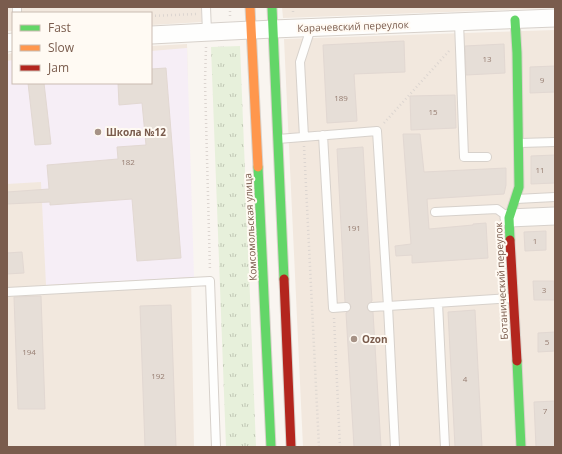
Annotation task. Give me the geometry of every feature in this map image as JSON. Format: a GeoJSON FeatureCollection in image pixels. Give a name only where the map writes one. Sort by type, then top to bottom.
{"type":"FeatureCollection","features":[{"type":"Feature","properties":{"kind":"main road","name":"Комсомольская улица"},"geometry":{"type":"LineString","coordinates":[[250,7],[271,447]]}},
{"type":"Feature","properties":{"kind":"main road"},"geometry":{"type":"LineString","coordinates":[[272,7],[291,447]]}},
{"type":"Feature","properties":{"kind":"main road","name":"Ботанический переулок"},"geometry":{"type":"LineString","coordinates":[[515,20],[517,53],[519,187],[509,218],[521,447]]}},
{"type":"Feature","properties":{"kind":"street","name":"Карачевский переулок"},"geometry":{"type":"LineString","coordinates":[[152,35],[555,18]]}},
{"type":"Feature","properties":{"kind":"street"},"geometry":{"type":"LineString","coordinates":[[509,218],[555,216]]}},
{"type":"Feature","properties":{"kind":"lane"},"geometry":{"type":"LineString","coordinates":[[206,10],[207,32]]}},
{"type":"Feature","properties":{"kind":"lane"},"geometry":{"type":"LineString","coordinates":[[459,22],[464,157],[487,157]]}},
{"type":"Feature","properties":{"kind":"lane"},"geometry":{"type":"LineString","coordinates":[[304,137],[300,62],[311,28]]}},
{"type":"Feature","properties":{"kind":"lane"},"geometry":{"type":"LineString","coordinates":[[277,139],[377,131],[395,447]]}},
{"type":"Feature","properties":{"kind":"lane"},"geometry":{"type":"LineString","coordinates":[[323,135],[333,308],[346,307]]}},
{"type":"Feature","properties":{"kind":"lane"},"geometry":{"type":"LineString","coordinates":[[518,143],[555,142]]}},
{"type":"Feature","properties":{"kind":"lane"},"geometry":{"type":"LineString","coordinates":[[515,199],[555,198]]}},
{"type":"Feature","properties":{"kind":"lane"},"geometry":{"type":"LineString","coordinates":[[435,212],[497,209],[509,218]]}},
{"type":"Feature","properties":{"kind":"lane"},"geometry":{"type":"LineString","coordinates":[[7,292],[210,281],[216,447]]}},
{"type":"Feature","properties":{"kind":"lane"},"geometry":{"type":"LineString","coordinates":[[372,307],[513,298]]}},
{"type":"Feature","properties":{"kind":"lane"},"geometry":{"type":"LineString","coordinates":[[438,303],[445,447]]}},
{"type":"Feature","properties":{"kind":"path"},"geometry":{"type":"LineString","coordinates":[[152,16],[206,10]]}},
{"type":"Feature","properties":{"kind":"path"},"geometry":{"type":"LineString","coordinates":[[207,32],[205,82],[210,281]]}},
{"type":"Feature","properties":{"kind":"path"},"geometry":{"type":"LineString","coordinates":[[377,131],[459,40]]}},
{"type":"Feature","properties":{"kind":"path"},"geometry":{"type":"LineString","coordinates":[[304,137],[319,447]]}},
{"type":"Feature","properties":{"kind":"path"},"geometry":{"type":"LineString","coordinates":[[333,308],[340,447]]}},
{"type":"Feature","properties":{"kind":"shaded area"},"geometry":{"type":"Polygon","coordinates":[[[7,7],[201,7],[202,22],[152,25],[152,12],[12,12],[12,31],[7,31],[7,7]]]}},
{"type":"Feature","properties":{"kind":"shaded area"},"geometry":{"type":"Polygon","coordinates":[[[282,7],[555,7],[555,8],[283,18],[282,7]]]}},
{"type":"Feature","properties":{"kind":"shaded area"},"geometry":{"type":"Polygon","coordinates":[[[555,30],[555,447],[303,447],[284,39],[555,30]]]}},
{"type":"Feature","properties":{"kind":"shaded area"},"geometry":{"type":"Polygon","coordinates":[[[187,44],[194,447],[7,447],[7,54],[12,53],[12,84],[152,84],[152,46],[187,44]]]}},
{"type":"Feature","properties":{"kind":"shaded area","name":"Школа №12"},"geometry":{"type":"Polygon","coordinates":[[[187,48],[194,277],[46,285],[41,182],[7,184],[7,61],[12,60],[12,84],[152,84],[152,51],[187,48]]]}},
{"type":"Feature","properties":{"kind":"green space"},"geometry":{"type":"Polygon","coordinates":[[[240,46],[256,447],[226,447],[211,47],[240,46]]]}},
{"type":"Feature","properties":{"kind":"building"},"geometry":{"type":"Polygon","coordinates":[[[404,41],[405,72],[354,74],[357,121],[327,123],[323,45],[404,41]]]}},
{"type":"Feature","properties":{"kind":"building"},"geometry":{"type":"Polygon","coordinates":[[[504,44],[505,73],[466,75],[465,46],[504,44]]]}},
{"type":"Feature","properties":{"kind":"building"},"geometry":{"type":"Polygon","coordinates":[[[555,66],[555,92],[530,93],[530,67],[555,66]]]}},
{"type":"Feature","properties":{"kind":"building"},"geometry":{"type":"Polygon","coordinates":[[[166,68],[181,258],[137,261],[132,199],[50,205],[50,202],[7,204],[7,192],[49,189],[47,165],[118,159],[117,147],[146,145],[142,103],[119,105],[118,84],[152,84],[152,69],[166,68]]]}},
{"type":"Feature","properties":{"kind":"building"},"geometry":{"type":"Polygon","coordinates":[[[28,84],[44,84],[51,144],[35,145],[28,84]]]}},
{"type":"Feature","properties":{"kind":"building"},"geometry":{"type":"Polygon","coordinates":[[[455,95],[456,128],[411,130],[410,96],[455,95]]]}},
{"type":"Feature","properties":{"kind":"building"},"geometry":{"type":"Polygon","coordinates":[[[403,134],[420,134],[424,172],[506,168],[506,185],[504,194],[427,199],[429,229],[486,223],[488,258],[412,263],[412,255],[396,256],[395,246],[411,244],[403,134]]]}},
{"type":"Feature","properties":{"kind":"building"},"geometry":{"type":"Polygon","coordinates":[[[363,147],[372,301],[367,307],[370,312],[373,312],[381,447],[354,447],[346,313],[351,307],[350,304],[345,302],[337,149],[363,147]]]}},
{"type":"Feature","properties":{"kind":"building"},"geometry":{"type":"Polygon","coordinates":[[[555,155],[555,183],[531,184],[531,156],[555,155]]]}},
{"type":"Feature","properties":{"kind":"building"},"geometry":{"type":"Polygon","coordinates":[[[546,231],[546,250],[525,251],[524,232],[546,231]]]}},
{"type":"Feature","properties":{"kind":"building"},"geometry":{"type":"Polygon","coordinates":[[[22,252],[24,273],[7,274],[7,253],[22,252]]]}},
{"type":"Feature","properties":{"kind":"building"},"geometry":{"type":"Polygon","coordinates":[[[533,281],[554,281],[555,300],[534,300],[533,281]]]}},
{"type":"Feature","properties":{"kind":"building"},"geometry":{"type":"Polygon","coordinates":[[[41,296],[45,409],[18,409],[14,297],[41,296]]]}},
{"type":"Feature","properties":{"kind":"building"},"geometry":{"type":"Polygon","coordinates":[[[171,305],[176,447],[145,447],[140,306],[171,305]]]}},
{"type":"Feature","properties":{"kind":"building"},"geometry":{"type":"Polygon","coordinates":[[[475,310],[482,447],[455,447],[448,312],[475,310]]]}},
{"type":"Feature","properties":{"kind":"building"},"geometry":{"type":"Polygon","coordinates":[[[555,332],[555,351],[538,352],[538,333],[555,332]]]}},
{"type":"Feature","properties":{"kind":"building"},"geometry":{"type":"Polygon","coordinates":[[[555,401],[555,447],[536,447],[534,402],[555,401]]]}},
{"type":"Feature","properties":{"kind":"traffic: fast"},"geometry":{"type":"LineString","coordinates":[[272,7],[284,279]]}},
{"type":"Feature","properties":{"kind":"traffic: fast"},"geometry":{"type":"LineString","coordinates":[[510,240],[509,218],[519,187],[517,53],[515,20]]}},
{"type":"Feature","properties":{"kind":"traffic: fast"},"geometry":{"type":"LineString","coordinates":[[258,167],[271,447]]}},
{"type":"Feature","properties":{"kind":"traffic: fast"},"geometry":{"type":"LineString","coordinates":[[517,361],[521,447]]}},
{"type":"Feature","properties":{"kind":"traffic: slow"},"geometry":{"type":"LineString","coordinates":[[250,7],[258,167]]}},
{"type":"Feature","properties":{"kind":"traffic: jam"},"geometry":{"type":"LineString","coordinates":[[510,240],[517,361]]}},
{"type":"Feature","properties":{"kind":"traffic: jam"},"geometry":{"type":"LineString","coordinates":[[284,279],[291,447]]}},
{"type":"Feature","properties":{"kind":"place","name":"Школа №12"},"geometry":{"type":"Point","coordinates":[98,132]}},
{"type":"Feature","properties":{"kind":"place","name":"Ozon"},"geometry":{"type":"Point","coordinates":[354,339]}}]}
